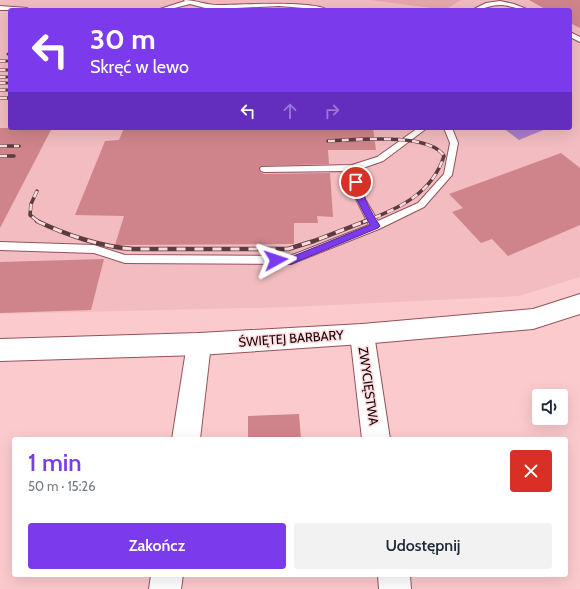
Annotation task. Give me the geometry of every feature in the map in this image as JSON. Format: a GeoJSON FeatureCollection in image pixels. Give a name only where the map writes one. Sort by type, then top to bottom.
{"type":"FeatureCollection","features":[{"type":"Feature","properties":{"kind":"street","name":"ŚWIĘTEJ BARBARY"},"geometry":{"type":"LineString","coordinates":[[0,350],[199,344],[362,334],[533,318],[580,304]]}},
{"type":"Feature","properties":{"kind":"street","name":"ZWYCIĘSTWA"},"geometry":{"type":"LineString","coordinates":[[362,334],[376,437]]}},
{"type":"Feature","properties":{"kind":"street"},"geometry":{"type":"LineString","coordinates":[[186,437],[199,344]]}},
{"type":"Feature","properties":{"kind":"street"},"geometry":{"type":"LineString","coordinates":[[165,589],[167,577]]}},
{"type":"Feature","properties":{"kind":"street"},"geometry":{"type":"LineString","coordinates":[[394,577],[396,589]]}},
{"type":"Feature","properties":{"kind":"lane"},"geometry":{"type":"LineString","coordinates":[[166,8],[189,1],[206,6],[278,4],[319,8]]}},
{"type":"Feature","properties":{"kind":"lane"},"geometry":{"type":"LineString","coordinates":[[479,8],[486,4],[503,2],[520,8]]}},
{"type":"Feature","properties":{"kind":"lane"},"geometry":{"type":"LineString","coordinates":[[264,169],[352,168],[380,159],[420,130]]}},
{"type":"Feature","properties":{"kind":"lane"},"geometry":{"type":"LineString","coordinates":[[0,246],[94,249],[125,259],[291,260],[376,226],[421,205],[448,175],[454,143],[449,130]]}},
{"type":"Feature","properties":{"kind":"lane"},"geometry":{"type":"LineString","coordinates":[[352,168],[359,196],[370,219],[376,226]]}},
{"type":"Feature","properties":{"kind":"shaded area"},"geometry":{"type":"Polygon","coordinates":[[[0,0],[369,0],[431,8],[8,8],[8,130],[572,130],[572,8],[450,8],[461,0],[580,0],[580,277],[519,296],[291,307],[0,314],[0,0]]]}},
{"type":"Feature","properties":{"kind":"shaded area"},"geometry":{"type":"Polygon","coordinates":[[[369,0],[461,0],[449,8],[431,8],[369,0]]]}},
{"type":"Feature","properties":{"kind":"shaded area"},"geometry":{"type":"Polygon","coordinates":[[[506,130],[543,130],[519,140],[506,130]]]}},
{"type":"Feature","properties":{"kind":"building"},"geometry":{"type":"Polygon","coordinates":[[[529,0],[580,0],[580,28],[572,24],[572,8],[543,8],[529,0]]]}},
{"type":"Feature","properties":{"kind":"building"},"geometry":{"type":"Polygon","coordinates":[[[0,128],[8,128],[8,130],[51,130],[0,228],[0,128]]]}},
{"type":"Feature","properties":{"kind":"building"},"geometry":{"type":"Polygon","coordinates":[[[123,130],[373,130],[376,150],[328,150],[329,164],[260,166],[260,172],[264,174],[330,173],[333,217],[317,216],[318,223],[294,223],[294,244],[115,245],[124,216],[75,215],[105,141],[119,140],[123,130]]]}},
{"type":"Feature","properties":{"kind":"building"},"geometry":{"type":"Polygon","coordinates":[[[561,153],[580,168],[580,225],[508,256],[492,239],[481,243],[452,212],[463,208],[449,194],[561,153]]]}},
{"type":"Feature","properties":{"kind":"building"},"geometry":{"type":"Polygon","coordinates":[[[104,259],[91,310],[0,313],[0,262],[104,259]]]}},
{"type":"Feature","properties":{"kind":"building"},"geometry":{"type":"Polygon","coordinates":[[[299,414],[301,437],[248,437],[248,416],[299,414]]]}},
{"type":"Feature","properties":{"kind":"railway"},"geometry":{"type":"LineString","coordinates":[[0,61],[8,61]]}},
{"type":"Feature","properties":{"kind":"railway"},"geometry":{"type":"LineString","coordinates":[[0,70],[8,70]]}},
{"type":"Feature","properties":{"kind":"railway"},"geometry":{"type":"LineString","coordinates":[[0,77],[8,77]]}},
{"type":"Feature","properties":{"kind":"railway"},"geometry":{"type":"LineString","coordinates":[[0,83],[8,83]]}},
{"type":"Feature","properties":{"kind":"railway"},"geometry":{"type":"LineString","coordinates":[[0,90],[8,90]]}},
{"type":"Feature","properties":{"kind":"railway"},"geometry":{"type":"LineString","coordinates":[[0,98],[8,98]]}},
{"type":"Feature","properties":{"kind":"railway"},"geometry":{"type":"LineString","coordinates":[[328,141],[372,139],[408,140],[423,143],[436,148],[444,156],[439,169],[431,181],[422,190],[389,212],[363,222]]}},
{"type":"Feature","properties":{"kind":"railway"},"geometry":{"type":"LineString","coordinates":[[0,146],[19,146]]}},
{"type":"Feature","properties":{"kind":"railway"},"geometry":{"type":"LineString","coordinates":[[0,156],[14,156]]}},
{"type":"Feature","properties":{"kind":"railway"},"geometry":{"type":"LineString","coordinates":[[37,191],[31,204],[30,215],[39,222]]}},
{"type":"Feature","properties":{"kind":"railway"},"geometry":{"type":"LineString","coordinates":[[39,222],[84,240],[121,248],[288,249],[314,241],[366,221]]}},
{"type":"Feature","properties":{"kind":"route"},"geometry":{"type":"LineString","coordinates":[[276,260],[291,260],[376,226],[370,219],[359,196],[356,182]]}}]}
